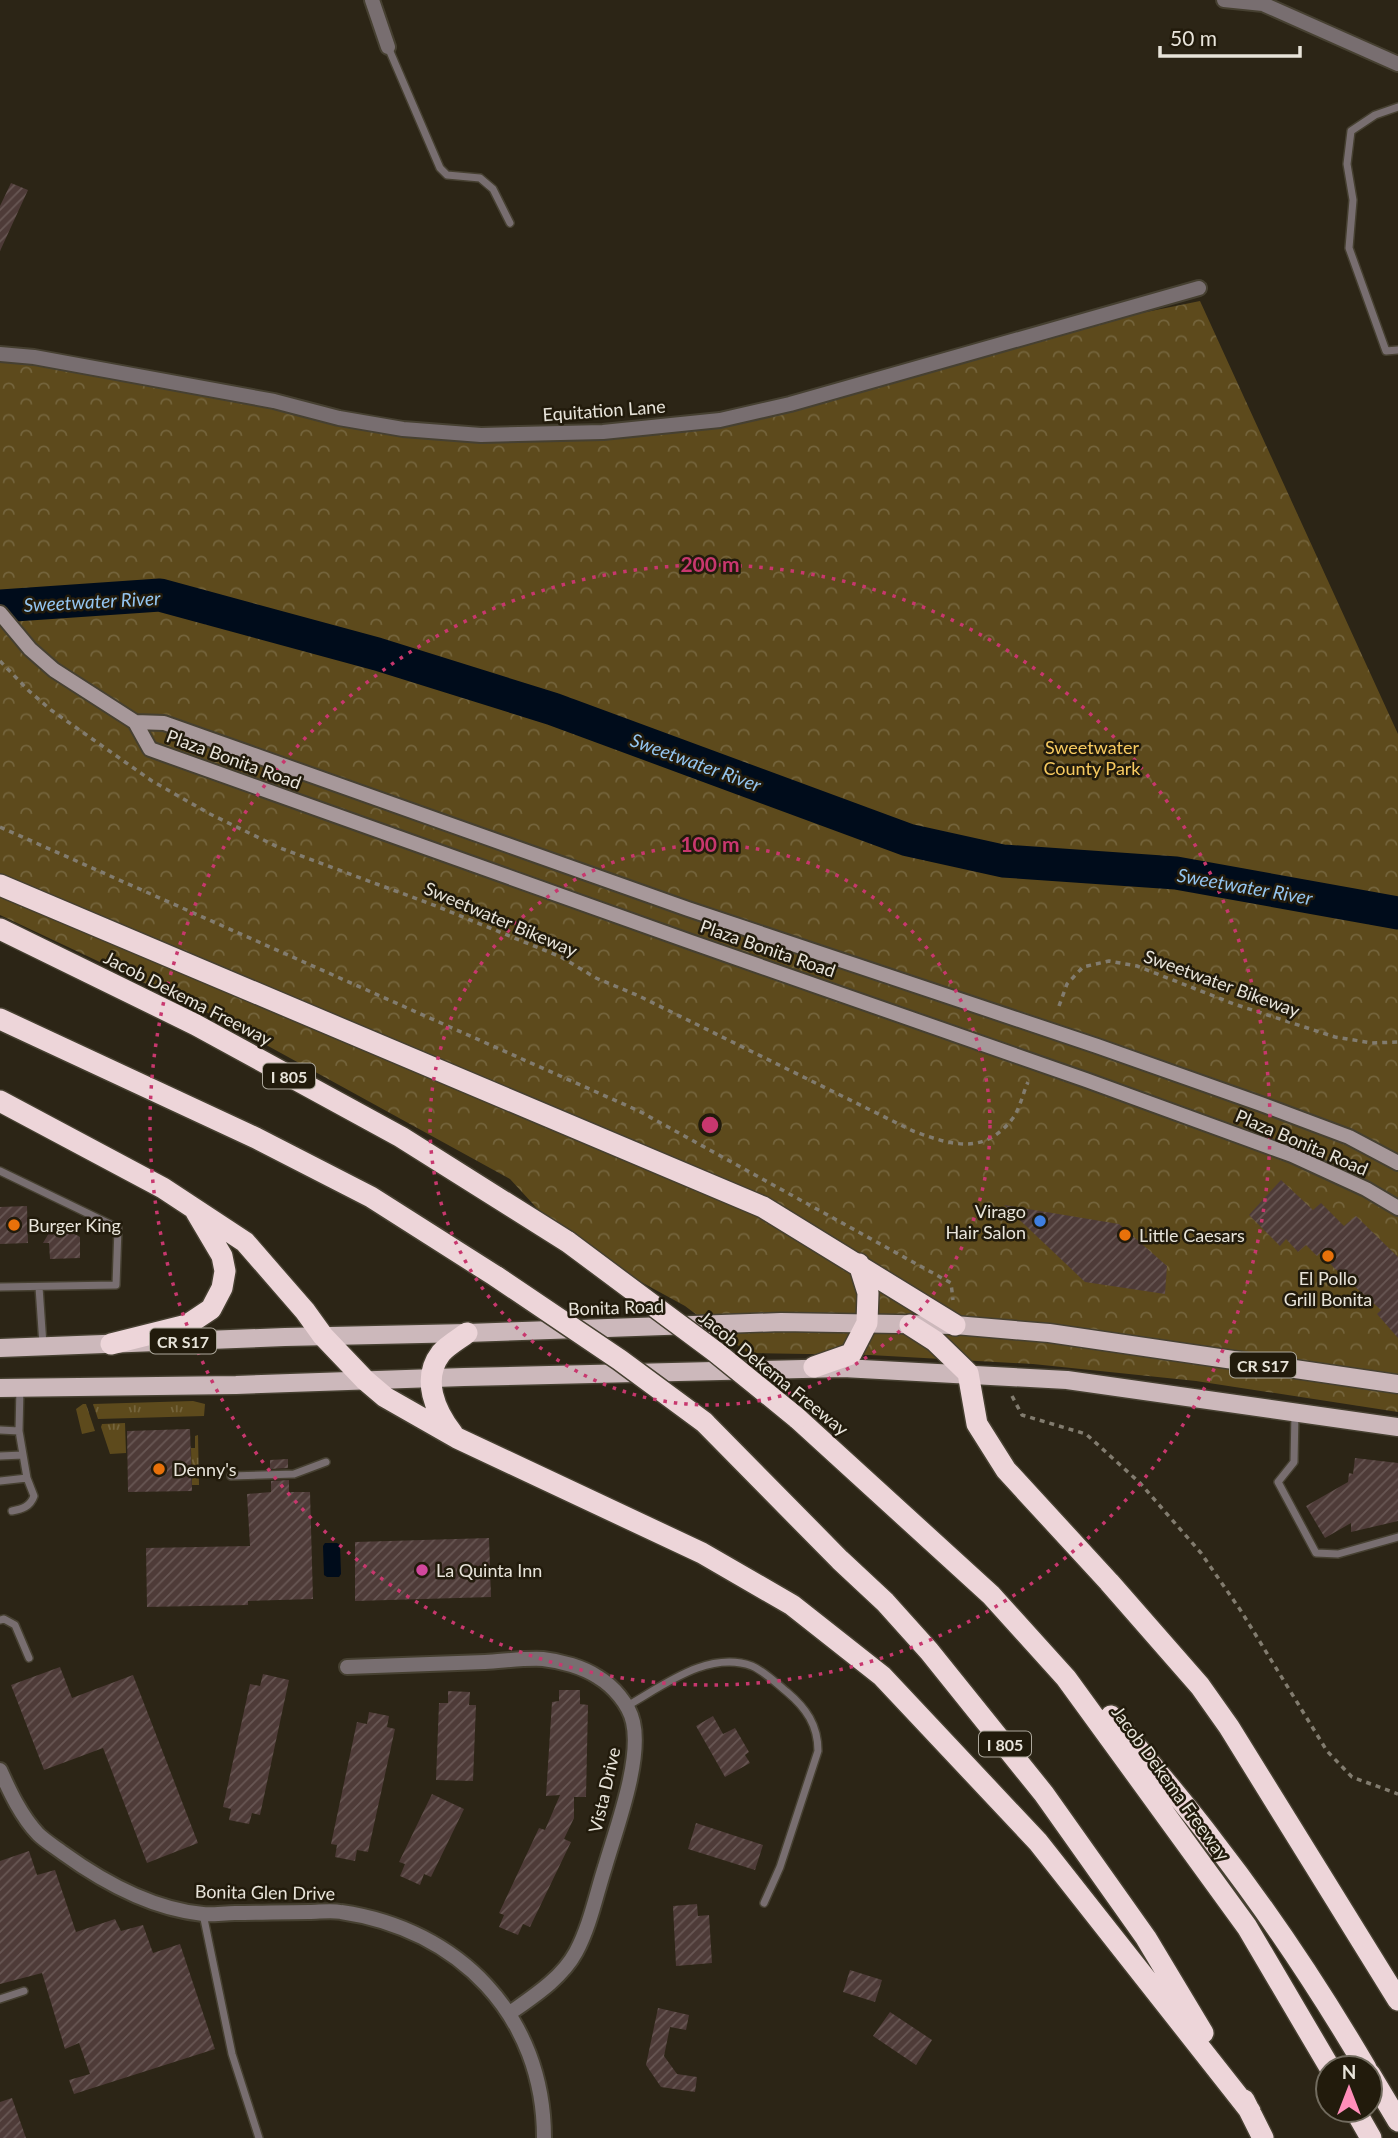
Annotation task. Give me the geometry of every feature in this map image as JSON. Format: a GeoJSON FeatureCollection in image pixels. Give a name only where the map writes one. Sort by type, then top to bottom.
{"type":"FeatureCollection","features":[{"type":"Feature","properties":{"kind":"highway"},"geometry":{"type":"LineString","coordinates":[[0,885],[763,1207],[955,1325]]}},
{"type":"Feature","properties":{"kind":"highway","name":"Jacob Dekema Freeway"},"geometry":{"type":"LineString","coordinates":[[0,929],[196,1025],[401,1137],[568,1242],[717,1353],[797,1418],[990,1595],[1066,1678],[1247,1927],[1322,2054]]}},
{"type":"Feature","properties":{"kind":"highway","name":"I 805"},"geometry":{"type":"LineString","coordinates":[[0,1019],[256,1139],[371,1197],[620,1360],[704,1422],[885,1602],[1044,1794],[1146,1938],[1250,2110],[1263,2138]]}},
{"type":"Feature","properties":{"kind":"highway"},"geometry":{"type":"LineString","coordinates":[[0,1101],[163,1188],[245,1242],[305,1311],[323,1336],[385,1397],[457,1438],[702,1553],[792,1605],[882,1676],[1038,1842],[1250,2110]]}},
{"type":"Feature","properties":{"kind":"highway"},"geometry":{"type":"LineString","coordinates":[[111,1344],[187,1325],[211,1309],[222,1288],[225,1271],[222,1256],[193,1207]]}},
{"type":"Feature","properties":{"kind":"highway"},"geometry":{"type":"LineString","coordinates":[[814,1367],[851,1354],[867,1324],[868,1293],[859,1265]]}},
{"type":"Feature","properties":{"kind":"highway"},"geometry":{"type":"LineString","coordinates":[[910,1325],[935,1341],[968,1373],[977,1424],[1006,1470],[1109,1582],[1199,1686],[1243,1749],[1398,2000]]}},
{"type":"Feature","properties":{"kind":"highway"},"geometry":{"type":"LineString","coordinates":[[457,1438],[443,1421],[437,1408],[430,1377],[443,1351],[467,1333]]}},
{"type":"Feature","properties":{"kind":"highway"},"geometry":{"type":"LineString","coordinates":[[1066,1678],[1111,1716],[1212,1839],[1300,1963],[1358,2054]]}},
{"type":"Feature","properties":{"kind":"highway"},"geometry":{"type":"LineString","coordinates":[[1384,2098],[1398,2121]]}},
{"type":"Feature","properties":{"kind":"main road","name":"Plaza Bonita Road"},"geometry":{"type":"LineString","coordinates":[[0,613],[30,649],[54,670],[135,722],[150,749],[1292,1155],[1366,1189],[1398,1208]]}},
{"type":"Feature","properties":{"kind":"main road","name":"Plaza Bonita Road"},"geometry":{"type":"LineString","coordinates":[[135,722],[164,723],[688,909],[1097,1046],[1349,1137],[1398,1164]]}},
{"type":"Feature","properties":{"kind":"main road","name":"Bonita Road"},"geometry":{"type":"LineString","coordinates":[[0,1348],[781,1322],[955,1325],[1049,1333],[1398,1384]]}},
{"type":"Feature","properties":{"kind":"main road","name":"CR S17"},"geometry":{"type":"LineString","coordinates":[[0,1388],[236,1385],[814,1367],[1067,1380],[1398,1427]]}},
{"type":"Feature","properties":{"kind":"street"},"geometry":{"type":"LineString","coordinates":[[372,0],[388,47]]}},
{"type":"Feature","properties":{"kind":"street"},"geometry":{"type":"LineString","coordinates":[[1224,0],[1263,4],[1398,64]]}},
{"type":"Feature","properties":{"kind":"street","name":"Equitation Lane"},"geometry":{"type":"LineString","coordinates":[[0,354],[34,357],[274,401],[339,418],[403,429],[481,435],[603,432],[720,420],[790,404],[1199,288]]}},
{"type":"Feature","properties":{"kind":"street"},"geometry":{"type":"LineString","coordinates":[[347,1667],[543,1659],[582,1668],[599,1677],[627,1706]]}},
{"type":"Feature","properties":{"kind":"street","name":"Vista Drive"},"geometry":{"type":"LineString","coordinates":[[510,2013],[559,1974],[575,1954],[589,1922],[632,1766],[635,1733],[627,1706]]}},
{"type":"Feature","properties":{"kind":"street","name":"Bonita Glen Drive"},"geometry":{"type":"LineString","coordinates":[[0,1770],[15,1800],[38,1835],[92,1874],[148,1901],[202,1914],[338,1911],[381,1919],[436,1943],[463,1962],[488,1986],[510,2013]]}},
{"type":"Feature","properties":{"kind":"street"},"geometry":{"type":"LineString","coordinates":[[510,2013],[524,2037],[539,2084],[544,2138]]}},
{"type":"Feature","properties":{"kind":"lane"},"geometry":{"type":"LineString","coordinates":[[388,47],[440,168],[447,175],[480,178],[493,189],[510,223]]}},
{"type":"Feature","properties":{"kind":"lane"},"geometry":{"type":"LineString","coordinates":[[1398,107],[1375,115],[1351,131],[1347,164],[1353,200],[1349,248],[1386,351],[1398,351]]}},
{"type":"Feature","properties":{"kind":"lane"},"geometry":{"type":"LineString","coordinates":[[0,1171],[118,1228],[116,1285],[0,1287]]}},
{"type":"Feature","properties":{"kind":"lane"},"geometry":{"type":"LineString","coordinates":[[39,1287],[43,1346]]}},
{"type":"Feature","properties":{"kind":"lane"},"geometry":{"type":"LineString","coordinates":[[12,1511],[31,1503],[34,1496],[27,1478],[19,1431],[20,1387]]}},
{"type":"Feature","properties":{"kind":"lane"},"geometry":{"type":"LineString","coordinates":[[1295,1412],[1294,1462],[1278,1482],[1316,1553],[1338,1554],[1398,1537]]}},
{"type":"Feature","properties":{"kind":"lane"},"geometry":{"type":"LineString","coordinates":[[0,1430],[19,1431]]}},
{"type":"Feature","properties":{"kind":"lane"},"geometry":{"type":"LineString","coordinates":[[0,1456],[23,1455]]}},
{"type":"Feature","properties":{"kind":"lane"},"geometry":{"type":"LineString","coordinates":[[231,1476],[294,1474],[326,1462]]}},
{"type":"Feature","properties":{"kind":"lane"},"geometry":{"type":"LineString","coordinates":[[0,1481],[27,1478]]}},
{"type":"Feature","properties":{"kind":"lane"},"geometry":{"type":"LineString","coordinates":[[0,1620],[4,1619],[15,1625],[29,1658]]}},
{"type":"Feature","properties":{"kind":"lane"},"geometry":{"type":"LineString","coordinates":[[627,1706],[711,1663],[732,1662],[753,1667],[773,1680],[809,1715],[818,1737],[818,1751],[780,1867],[764,1903]]}},
{"type":"Feature","properties":{"kind":"lane"},"geometry":{"type":"LineString","coordinates":[[202,1914],[232,2054],[259,2138]]}},
{"type":"Feature","properties":{"kind":"lane"},"geometry":{"type":"LineString","coordinates":[[0,1999],[24,1991]]}},
{"type":"Feature","properties":{"kind":"path","name":"Sweetwater Bikeway"},"geometry":{"type":"LineString","coordinates":[[0,661],[51,710],[187,802],[280,848],[436,906],[561,957],[596,978],[639,996],[913,1131],[946,1143],[984,1141],[995,1135],[1013,1117],[1028,1082]]}},
{"type":"Feature","properties":{"kind":"path"},"geometry":{"type":"LineString","coordinates":[[0,827],[639,1111],[951,1283],[955,1325]]}},
{"type":"Feature","properties":{"kind":"path","name":"Sweetwater Bikeway"},"geometry":{"type":"LineString","coordinates":[[1059,1006],[1067,984],[1083,967],[1110,961],[1137,966],[1234,1004],[1335,1037],[1372,1043],[1398,1042]]}},
{"type":"Feature","properties":{"kind":"path"},"geometry":{"type":"LineString","coordinates":[[1001,1375],[1022,1415],[1086,1434],[1140,1483],[1207,1562],[1241,1611],[1327,1751],[1352,1777],[1398,1794]]}},
{"type":"Feature","properties":{"kind":"green space","name":"Sweetwater County Park"},"geometry":{"type":"Polygon","coordinates":[[[1200,301],[1398,734],[1398,1412],[1196,1381],[1033,1364],[870,1355],[748,1353],[685,1306],[568,1242],[510,1179],[206,1012],[0,915],[0,357],[395,428],[605,437],[678,431],[737,422],[1112,319],[1200,301]]]}},
{"type":"Feature","properties":{"kind":"green space"},"geometry":{"type":"Polygon","coordinates":[[[193,1401],[205,1404],[204,1416],[98,1419],[93,1404],[193,1401]]]}},
{"type":"Feature","properties":{"kind":"green space"},"geometry":{"type":"Polygon","coordinates":[[[86,1404],[95,1431],[82,1434],[76,1409],[86,1404]]]}},
{"type":"Feature","properties":{"kind":"green space"},"geometry":{"type":"Polygon","coordinates":[[[125,1423],[126,1453],[110,1454],[102,1424],[125,1423]]]}},
{"type":"Feature","properties":{"kind":"green space"},"geometry":{"type":"Polygon","coordinates":[[[198,1435],[199,1485],[192,1485],[191,1448],[195,1448],[195,1436],[198,1435]]]}},
{"type":"Feature","properties":{"kind":"water"},"geometry":{"type":"Polygon","coordinates":[[[325,1543],[340,1545],[339,1577],[324,1575],[325,1543]]]}},
{"type":"Feature","properties":{"kind":"building"},"geometry":{"type":"Polygon","coordinates":[[[11,183],[28,190],[0,251],[0,206],[11,183]]]}},
{"type":"Feature","properties":{"kind":"building"},"geometry":{"type":"Polygon","coordinates":[[[1281,1180],[1313,1210],[1321,1203],[1344,1226],[1356,1216],[1398,1257],[1398,1338],[1377,1314],[1381,1310],[1334,1268],[1321,1252],[1317,1256],[1306,1245],[1298,1252],[1286,1239],[1280,1246],[1249,1215],[1281,1180]]]}},
{"type":"Feature","properties":{"kind":"building"},"geometry":{"type":"Polygon","coordinates":[[[1004,1205],[1119,1224],[1167,1266],[1165,1294],[1085,1282],[1004,1205]]]}},
{"type":"Feature","properties":{"kind":"building","name":"Burger King"},"geometry":{"type":"Polygon","coordinates":[[[27,1206],[28,1243],[0,1244],[0,1207],[27,1206]]]}},
{"type":"Feature","properties":{"kind":"building"},"geometry":{"type":"Polygon","coordinates":[[[55,1223],[80,1237],[80,1258],[50,1259],[49,1243],[43,1243],[55,1223]]]}},
{"type":"Feature","properties":{"kind":"building","name":"Denny's"},"geometry":{"type":"Polygon","coordinates":[[[190,1429],[192,1491],[128,1492],[127,1431],[190,1429]]]}},
{"type":"Feature","properties":{"kind":"building"},"geometry":{"type":"Polygon","coordinates":[[[1355,1458],[1398,1463],[1398,1521],[1351,1532],[1351,1523],[1325,1538],[1306,1506],[1348,1482],[1349,1473],[1353,1474],[1355,1458]]]}},
{"type":"Feature","properties":{"kind":"building"},"geometry":{"type":"Polygon","coordinates":[[[288,1459],[288,1468],[270,1469],[270,1460],[288,1459]]]}},
{"type":"Feature","properties":{"kind":"building"},"geometry":{"type":"Polygon","coordinates":[[[289,1480],[289,1492],[310,1492],[313,1599],[248,1601],[248,1605],[147,1607],[146,1548],[250,1546],[247,1494],[271,1492],[271,1481],[289,1480]]]}},
{"type":"Feature","properties":{"kind":"building","name":"La Quinta Inn"},"geometry":{"type":"Polygon","coordinates":[[[489,1538],[491,1597],[355,1601],[355,1542],[489,1538]]]}},
{"type":"Feature","properties":{"kind":"building"},"geometry":{"type":"Polygon","coordinates":[[[60,1667],[72,1698],[133,1675],[198,1843],[147,1863],[103,1748],[44,1770],[11,1685],[60,1667]]]}},
{"type":"Feature","properties":{"kind":"building"},"geometry":{"type":"Polygon","coordinates":[[[263,1674],[289,1680],[260,1815],[252,1813],[249,1824],[229,1820],[231,1809],[223,1807],[250,1684],[260,1686],[263,1674]]]}},
{"type":"Feature","properties":{"kind":"building"},"geometry":{"type":"Polygon","coordinates":[[[559,1690],[580,1690],[580,1704],[588,1705],[586,1797],[574,1797],[574,1818],[564,1839],[571,1842],[530,1927],[523,1924],[518,1935],[499,1927],[504,1915],[499,1913],[539,1828],[545,1830],[560,1795],[546,1796],[552,1702],[559,1701],[559,1690]]]}},
{"type":"Feature","properties":{"kind":"building"},"geometry":{"type":"Polygon","coordinates":[[[448,1691],[470,1692],[469,1705],[476,1705],[473,1781],[436,1780],[439,1703],[448,1703],[448,1691]]]}},
{"type":"Feature","properties":{"kind":"building"},"geometry":{"type":"Polygon","coordinates":[[[369,1712],[389,1716],[387,1727],[395,1729],[368,1852],[357,1850],[355,1861],[335,1857],[337,1845],[331,1844],[357,1722],[367,1724],[369,1712]]]}},
{"type":"Feature","properties":{"kind":"building"},"geometry":{"type":"Polygon","coordinates":[[[713,1716],[723,1734],[735,1728],[749,1752],[745,1755],[750,1763],[725,1777],[696,1726],[713,1716]]]}},
{"type":"Feature","properties":{"kind":"building"},"geometry":{"type":"Polygon","coordinates":[[[432,1794],[464,1809],[431,1877],[424,1874],[420,1885],[400,1876],[405,1864],[399,1862],[432,1794]]]}},
{"type":"Feature","properties":{"kind":"building"},"geometry":{"type":"Polygon","coordinates":[[[696,1823],[763,1845],[755,1870],[688,1849],[696,1823]]]}},
{"type":"Feature","properties":{"kind":"building"},"geometry":{"type":"Polygon","coordinates":[[[29,1851],[37,1875],[55,1870],[76,1932],[115,1919],[121,1931],[143,1925],[153,1953],[180,1944],[215,2049],[74,2094],[69,2080],[90,2074],[79,2043],[65,2049],[42,1973],[0,1984],[0,1861],[29,1851]]]}},
{"type":"Feature","properties":{"kind":"building"},"geometry":{"type":"Polygon","coordinates":[[[697,1904],[698,1916],[709,1915],[712,1963],[676,1966],[673,1906],[697,1904]]]}},
{"type":"Feature","properties":{"kind":"building"},"geometry":{"type":"Polygon","coordinates":[[[850,1970],[882,1980],[875,2002],[843,1992],[850,1970]]]}},
{"type":"Feature","properties":{"kind":"building"},"geometry":{"type":"Polygon","coordinates":[[[658,2008],[689,2015],[686,2030],[670,2027],[664,2056],[677,2074],[697,2077],[695,2092],[661,2087],[646,2065],[658,2008]]]}},
{"type":"Feature","properties":{"kind":"building"},"geometry":{"type":"Polygon","coordinates":[[[890,2012],[932,2040],[916,2065],[873,2036],[890,2012]]]}},
{"type":"Feature","properties":{"kind":"building"},"geometry":{"type":"Polygon","coordinates":[[[12,2098],[26,2138],[0,2138],[0,2102],[12,2098]]]}},
{"type":"Feature","properties":{"kind":"waterway","name":"Sweetwater River"},"geometry":{"type":"LineString","coordinates":[[0,606],[160,595],[377,654],[553,709],[908,840],[1003,861],[1176,873],[1398,913]]}},
{"type":"Feature","properties":{"kind":"place","name":"Virago Hair Salon"},"geometry":{"type":"Point","coordinates":[1040,1221]}},
{"type":"Feature","properties":{"kind":"place","name":"Burger King"},"geometry":{"type":"Point","coordinates":[14,1225]}},
{"type":"Feature","properties":{"kind":"place","name":"Little Caesars"},"geometry":{"type":"Point","coordinates":[1125,1235]}},
{"type":"Feature","properties":{"kind":"place","name":"El Pollo Grill Bonita"},"geometry":{"type":"Point","coordinates":[1328,1256]}},
{"type":"Feature","properties":{"kind":"place","name":"Denny's"},"geometry":{"type":"Point","coordinates":[159,1469]}},
{"type":"Feature","properties":{"kind":"place","name":"La Quinta Inn"},"geometry":{"type":"Point","coordinates":[422,1570]}}]}
